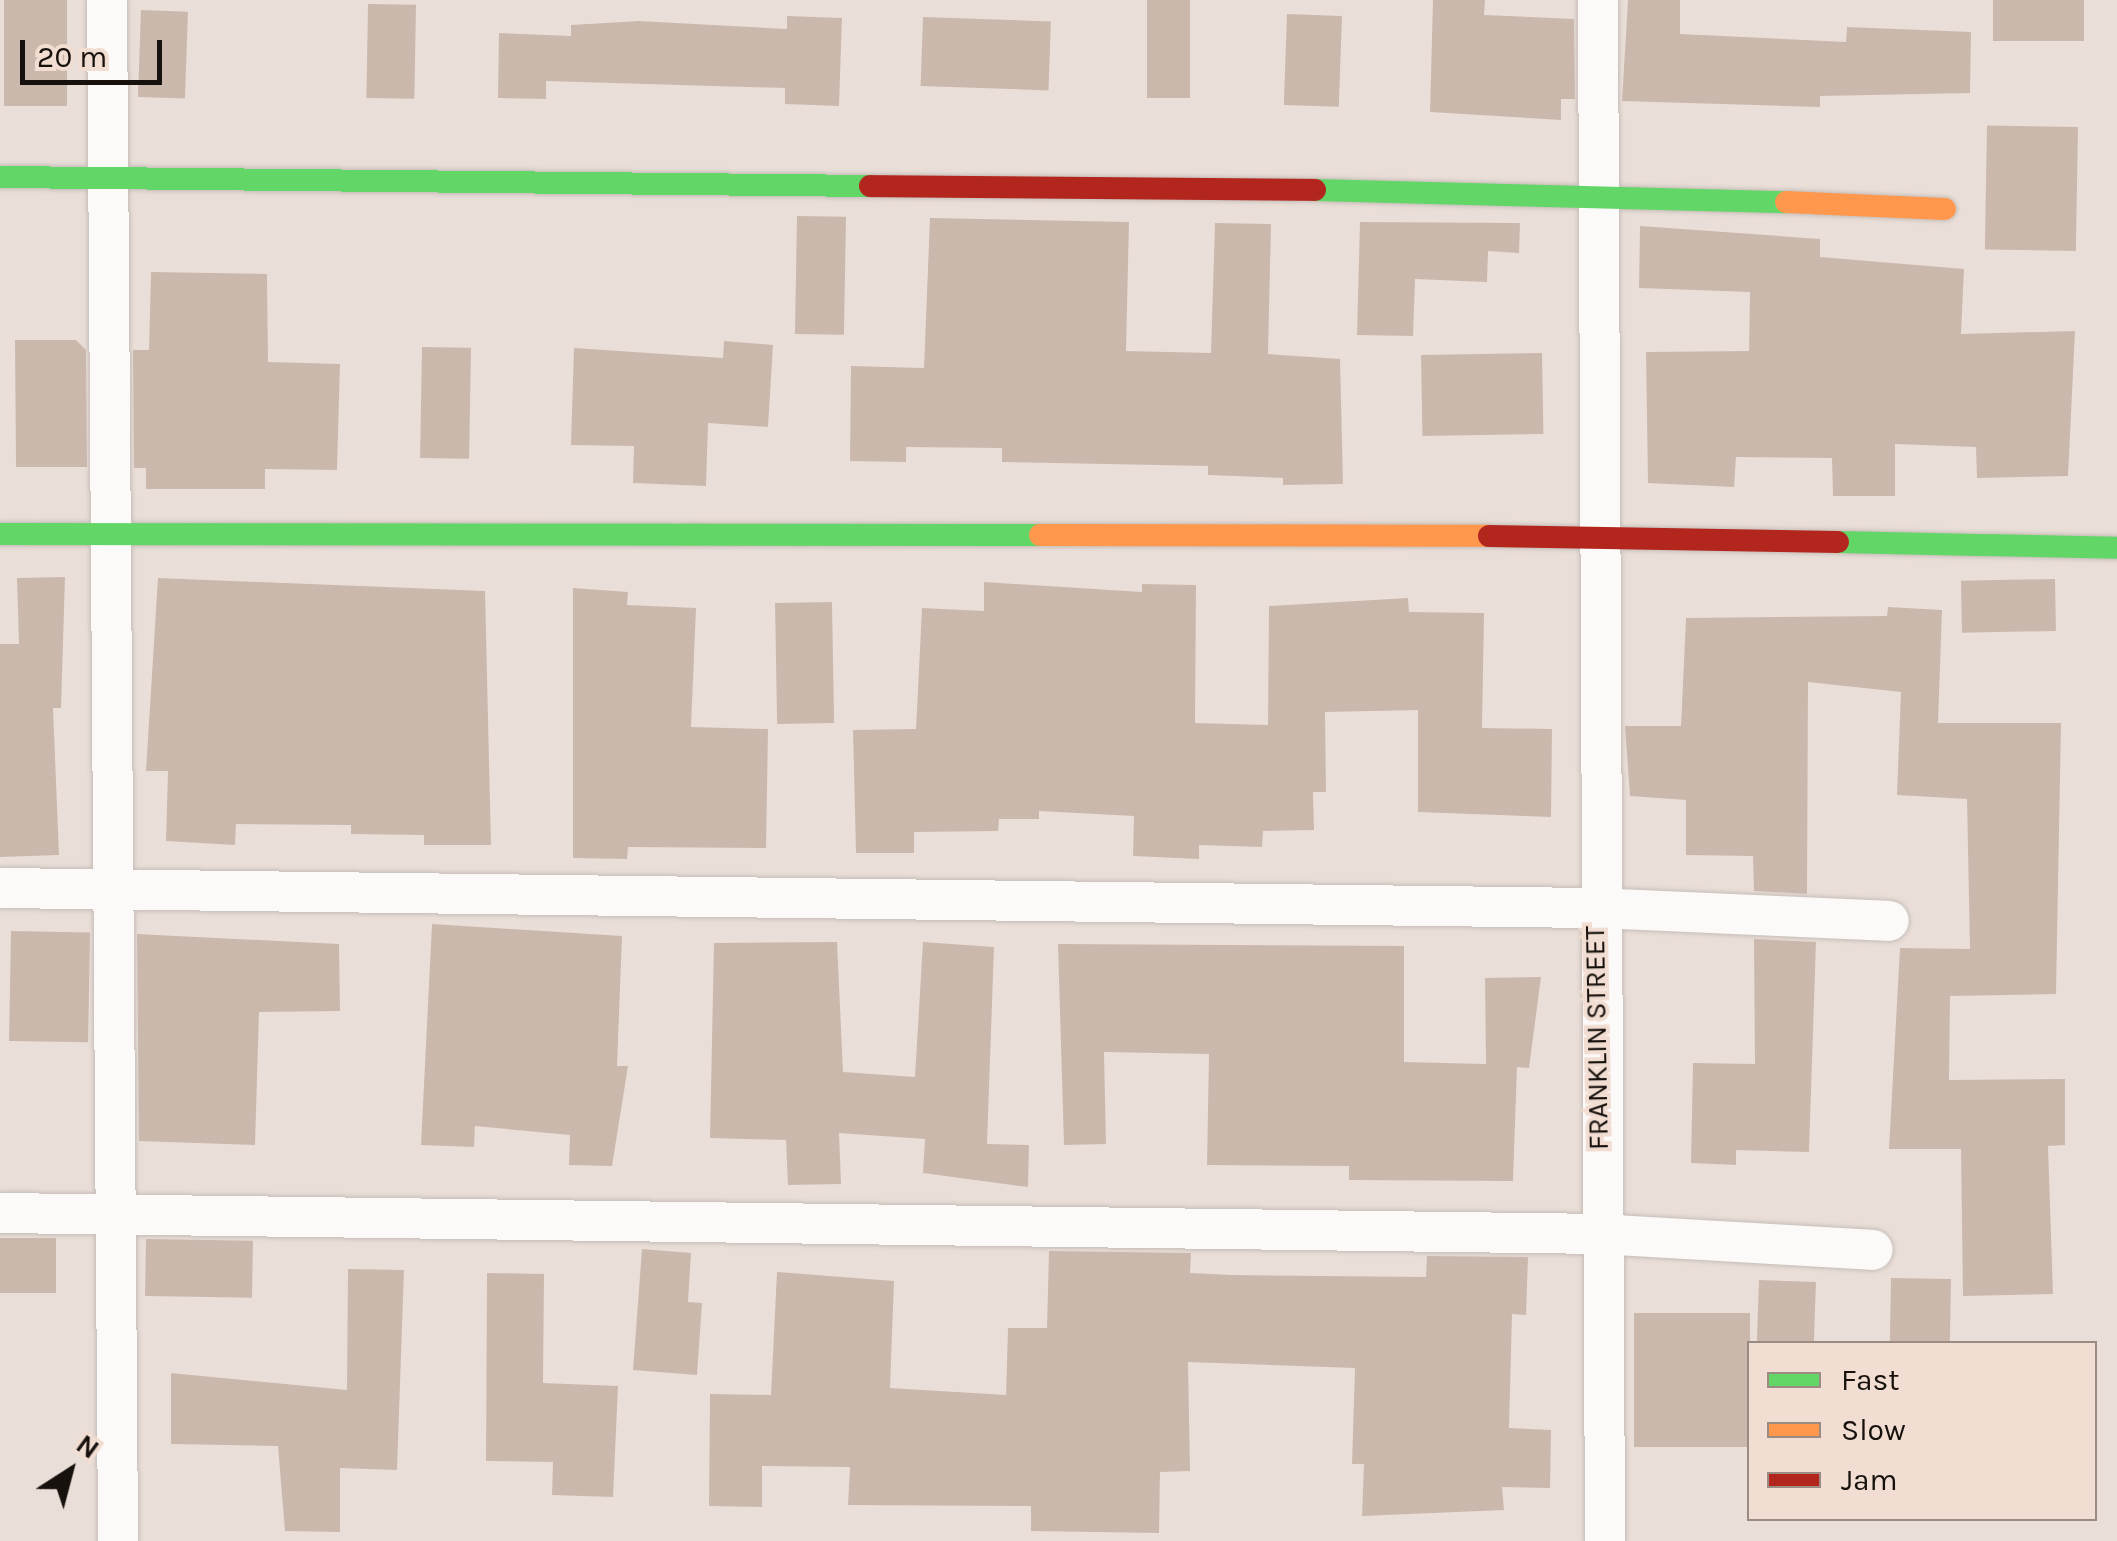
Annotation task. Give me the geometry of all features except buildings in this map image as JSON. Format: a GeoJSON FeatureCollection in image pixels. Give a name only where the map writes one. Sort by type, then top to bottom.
{"type":"FeatureCollection","features":[{"type":"Feature","properties":{"kind":"street"},"geometry":{"type":"LineString","coordinates":[[107,0],[114,534],[113,888],[121,1214],[118,1541]]}},
{"type":"Feature","properties":{"kind":"street","name":"FRANKLIN STREET"},"geometry":{"type":"LineString","coordinates":[[1598,0],[1596,908],[1605,1541]]}},
{"type":"Feature","properties":{"kind":"street"},"geometry":{"type":"LineString","coordinates":[[0,177],[108,174],[1599,193],[1945,208]]}},
{"type":"Feature","properties":{"kind":"street"},"geometry":{"type":"LineString","coordinates":[[0,534],[1599,536],[2117,548]]}},
{"type":"Feature","properties":{"kind":"street"},"geometry":{"type":"LineString","coordinates":[[0,888],[1596,908],[1889,920]]}},
{"type":"Feature","properties":{"kind":"street"},"geometry":{"type":"LineString","coordinates":[[0,1214],[1599,1234],[1873,1250]]}},
{"type":"Feature","properties":{"kind":"traffic: fast"},"geometry":{"type":"LineString","coordinates":[[0,177],[870,186]]}},
{"type":"Feature","properties":{"kind":"traffic: fast"},"geometry":{"type":"LineString","coordinates":[[1315,190],[1786,202]]}},
{"type":"Feature","properties":{"kind":"traffic: fast"},"geometry":{"type":"LineString","coordinates":[[0,534],[1040,535]]}},
{"type":"Feature","properties":{"kind":"traffic: fast"},"geometry":{"type":"LineString","coordinates":[[1838,542],[2117,548]]}},
{"type":"Feature","properties":{"kind":"traffic: slow"},"geometry":{"type":"LineString","coordinates":[[1786,202],[1945,209]]}},
{"type":"Feature","properties":{"kind":"traffic: slow"},"geometry":{"type":"LineString","coordinates":[[1040,535],[1489,536]]}},
{"type":"Feature","properties":{"kind":"traffic: jam"},"geometry":{"type":"LineString","coordinates":[[870,186],[1315,190]]}},
{"type":"Feature","properties":{"kind":"traffic: jam"},"geometry":{"type":"LineString","coordinates":[[1489,536],[1838,542]]}}]}
